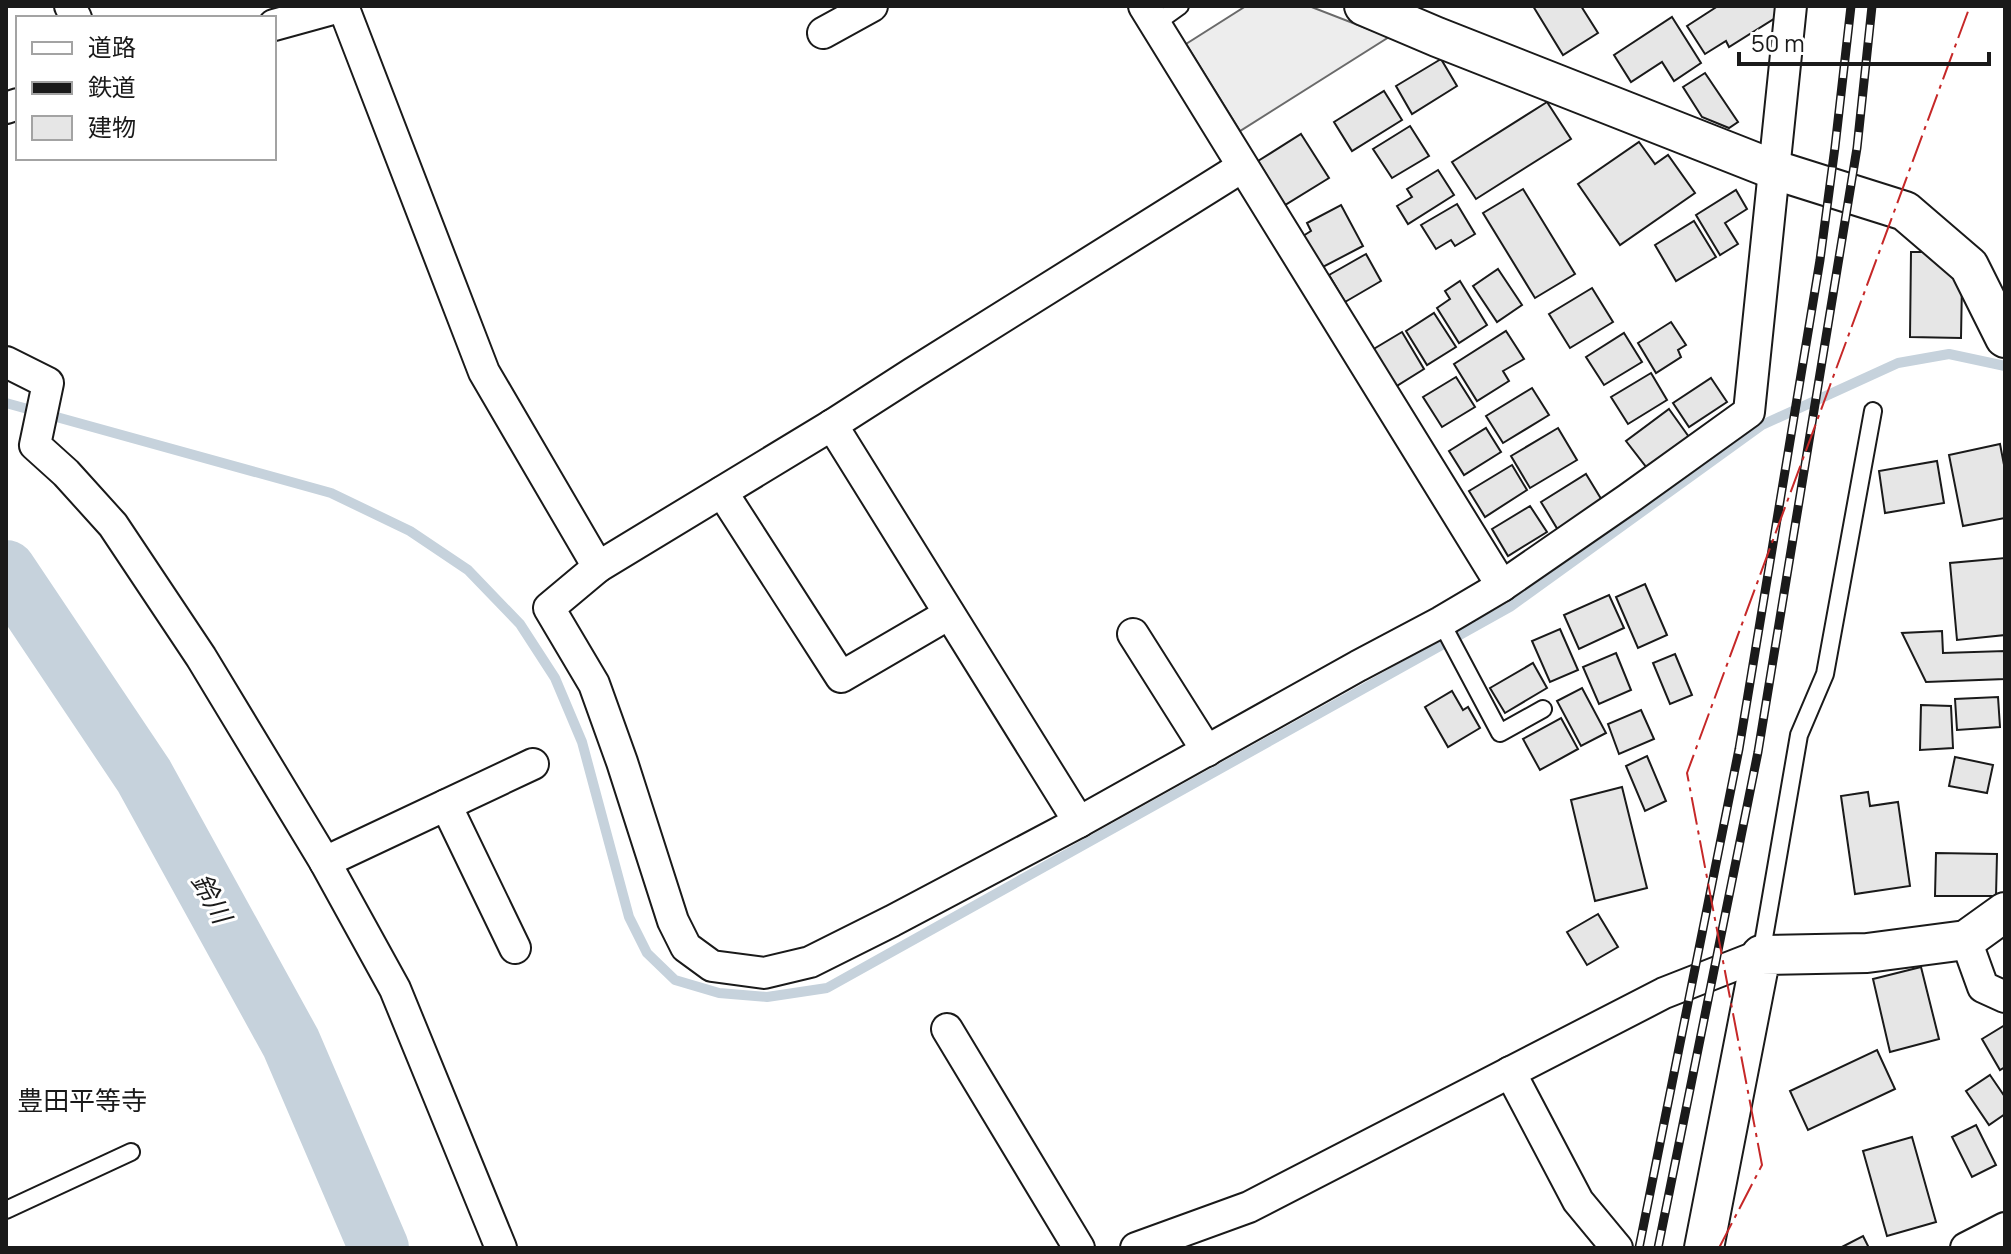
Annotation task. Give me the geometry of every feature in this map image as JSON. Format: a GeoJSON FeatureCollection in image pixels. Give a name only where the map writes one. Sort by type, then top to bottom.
{"type":"FeatureCollection","features":[{"type":"Feature","properties":{"kind":"street"},"geometry":{"type":"LineString","coordinates":[[276,24],[343,6],[484,372],[598,567]]}},
{"type":"Feature","properties":{"kind":"street"},"geometry":{"type":"LineString","coordinates":[[823,33],[872,6]]}},
{"type":"Feature","properties":{"kind":"street"},"geometry":{"type":"LineString","coordinates":[[1364,6],[1775,170],[1905,211],[1969,266],[2005,338]]}},
{"type":"Feature","properties":{"kind":"street"},"geometry":{"type":"LineString","coordinates":[[1242,167],[832,425],[598,567],[549,608],[594,684],[673,921],[686,947],[712,966],[764,973],[810,962],[1079,822],[1502,586],[1749,412],[1791,6]]}},
{"type":"Feature","properties":{"kind":"street"},"geometry":{"type":"LineString","coordinates":[[1149,15],[1502,586]]}},
{"type":"Feature","properties":{"kind":"street"},"geometry":{"type":"LineString","coordinates":[[6,362],[48,383],[35,445],[66,473],[113,525],[201,657],[325,862],[395,989],[501,1248]]}},
{"type":"Feature","properties":{"kind":"street"},"geometry":{"type":"LineString","coordinates":[[832,425],[1079,822]]}},
{"type":"Feature","properties":{"kind":"street"},"geometry":{"type":"LineString","coordinates":[[722,492],[841,677],[949,614]]}},
{"type":"Feature","properties":{"kind":"street"},"geometry":{"type":"LineString","coordinates":[[1133,634],[1207,751]]}},
{"type":"Feature","properties":{"kind":"street"},"geometry":{"type":"LineString","coordinates":[[325,862],[533,764]]}},
{"type":"Feature","properties":{"kind":"street"},"geometry":{"type":"LineString","coordinates":[[446,805],[515,948]]}},
{"type":"Feature","properties":{"kind":"street"},"geometry":{"type":"LineString","coordinates":[[1136,1248],[1249,1207],[1664,993],[1761,955],[1867,953],[1966,940],[2005,912]]}},
{"type":"Feature","properties":{"kind":"street"},"geometry":{"type":"LineString","coordinates":[[1966,940],[1983,987],[2005,997]]}},
{"type":"Feature","properties":{"kind":"street"},"geometry":{"type":"LineString","coordinates":[[1704,1248],[1761,955]]}},
{"type":"Feature","properties":{"kind":"street"},"geometry":{"type":"LineString","coordinates":[[947,1029],[1079,1248]]}},
{"type":"Feature","properties":{"kind":"street"},"geometry":{"type":"LineString","coordinates":[[1510,1072],[1578,1201],[1617,1248]]}},
{"type":"Feature","properties":{"kind":"street"},"geometry":{"type":"LineString","coordinates":[[1966,1248],[2005,1228]]}},
{"type":"Feature","properties":{"kind":"lane"},"geometry":{"type":"LineString","coordinates":[[1149,15],[1180,6]]}},
{"type":"Feature","properties":{"kind":"lane"},"geometry":{"type":"LineString","coordinates":[[1761,955],[1799,735],[1825,674],[1873,411]]}},
{"type":"Feature","properties":{"kind":"lane"},"geometry":{"type":"LineString","coordinates":[[1441,622],[1500,733],[1543,709]]}},
{"type":"Feature","properties":{"kind":"lane"},"geometry":{"type":"LineString","coordinates":[[6,1210],[131,1152]]}},
{"type":"Feature","properties":{"kind":"shaded area"},"geometry":{"type":"Polygon","coordinates":[[[1246,6],[1309,6],[1389,37],[1240,131],[1186,44],[1246,6]]]}},
{"type":"Feature","properties":{"kind":"building"},"geometry":{"type":"Polygon","coordinates":[[[1533,6],[1581,6],[1598,33],[1563,55],[1533,6]]]}},
{"type":"Feature","properties":{"kind":"building"},"geometry":{"type":"Polygon","coordinates":[[[1718,6],[1774,6],[1780,15],[1729,47],[1726,41],[1705,54],[1687,26],[1718,6]]]}},
{"type":"Feature","properties":{"kind":"building"},"geometry":{"type":"Polygon","coordinates":[[[1672,17],[1701,63],[1674,81],[1662,62],[1631,82],[1614,55],[1672,17]]]}},
{"type":"Feature","properties":{"kind":"building"},"geometry":{"type":"Polygon","coordinates":[[[1441,59],[1457,86],[1412,114],[1396,86],[1441,59]]]}},
{"type":"Feature","properties":{"kind":"building"},"geometry":{"type":"Polygon","coordinates":[[[1705,73],[1738,122],[1729,128],[1702,117],[1683,87],[1705,73]]]}},
{"type":"Feature","properties":{"kind":"building"},"geometry":{"type":"Polygon","coordinates":[[[1384,91],[1402,120],[1352,151],[1334,122],[1384,91]]]}},
{"type":"Feature","properties":{"kind":"building"},"geometry":{"type":"Polygon","coordinates":[[[1547,102],[1571,139],[1476,199],[1452,162],[1547,102]]]}},
{"type":"Feature","properties":{"kind":"building"},"geometry":{"type":"Polygon","coordinates":[[[1410,126],[1429,156],[1392,178],[1373,149],[1410,126]]]}},
{"type":"Feature","properties":{"kind":"building"},"geometry":{"type":"Polygon","coordinates":[[[1301,134],[1329,178],[1285,205],[1258,161],[1301,134]]]}},
{"type":"Feature","properties":{"kind":"building"},"geometry":{"type":"Polygon","coordinates":[[[1639,142],[1655,164],[1668,155],[1695,193],[1620,245],[1578,184],[1639,142]]]}},
{"type":"Feature","properties":{"kind":"building"},"geometry":{"type":"Polygon","coordinates":[[[1438,170],[1454,195],[1408,224],[1397,206],[1412,197],[1407,189],[1438,170]]]}},
{"type":"Feature","properties":{"kind":"building"},"geometry":{"type":"Polygon","coordinates":[[[1523,189],[1575,274],[1535,298],[1483,213],[1523,189]]]}},
{"type":"Feature","properties":{"kind":"building"},"geometry":{"type":"Polygon","coordinates":[[[1736,190],[1747,209],[1725,223],[1738,244],[1720,255],[1696,215],[1736,190]]]}},
{"type":"Feature","properties":{"kind":"building"},"geometry":{"type":"Polygon","coordinates":[[[1457,204],[1475,234],[1455,246],[1451,240],[1436,249],[1421,225],[1457,204]]]}},
{"type":"Feature","properties":{"kind":"building"},"geometry":{"type":"Polygon","coordinates":[[[1341,205],[1363,246],[1321,268],[1303,236],[1311,231],[1307,223],[1341,205]]]}},
{"type":"Feature","properties":{"kind":"building"},"geometry":{"type":"Polygon","coordinates":[[[1694,221],[1716,257],[1676,281],[1655,245],[1694,221]]]}},
{"type":"Feature","properties":{"kind":"building"},"geometry":{"type":"Polygon","coordinates":[[[1911,252],[1937,252],[1962,282],[1961,338],[1910,337],[1911,252]]]}},
{"type":"Feature","properties":{"kind":"building"},"geometry":{"type":"Polygon","coordinates":[[[1366,254],[1381,281],[1345,302],[1329,275],[1366,254]]]}},
{"type":"Feature","properties":{"kind":"building"},"geometry":{"type":"Polygon","coordinates":[[[1498,269],[1522,305],[1497,322],[1473,286],[1498,269]]]}},
{"type":"Feature","properties":{"kind":"building"},"geometry":{"type":"Polygon","coordinates":[[[1460,281],[1487,325],[1459,343],[1437,308],[1450,299],[1445,291],[1460,281]]]}},
{"type":"Feature","properties":{"kind":"building"},"geometry":{"type":"Polygon","coordinates":[[[1592,288],[1613,322],[1570,348],[1549,314],[1592,288]]]}},
{"type":"Feature","properties":{"kind":"building"},"geometry":{"type":"Polygon","coordinates":[[[1434,313],[1456,347],[1427,365],[1406,331],[1434,313]]]}},
{"type":"Feature","properties":{"kind":"building"},"geometry":{"type":"Polygon","coordinates":[[[1671,322],[1686,345],[1678,350],[1681,357],[1656,373],[1638,343],[1671,322]]]}},
{"type":"Feature","properties":{"kind":"building"},"geometry":{"type":"Polygon","coordinates":[[[1506,331],[1524,359],[1503,371],[1509,381],[1477,401],[1454,364],[1506,331]]]}},
{"type":"Feature","properties":{"kind":"building"},"geometry":{"type":"Polygon","coordinates":[[[1402,332],[1424,369],[1395,387],[1372,350],[1402,332]]]}},
{"type":"Feature","properties":{"kind":"building"},"geometry":{"type":"Polygon","coordinates":[[[1624,333],[1642,362],[1604,385],[1586,357],[1624,333]]]}},
{"type":"Feature","properties":{"kind":"building"},"geometry":{"type":"Polygon","coordinates":[[[1651,373],[1667,400],[1628,424],[1611,397],[1651,373]]]}},
{"type":"Feature","properties":{"kind":"building"},"geometry":{"type":"Polygon","coordinates":[[[1456,377],[1475,407],[1442,427],[1423,397],[1456,377]]]}},
{"type":"Feature","properties":{"kind":"building"},"geometry":{"type":"Polygon","coordinates":[[[1711,378],[1727,402],[1689,427],[1673,403],[1711,378]]]}},
{"type":"Feature","properties":{"kind":"building"},"geometry":{"type":"Polygon","coordinates":[[[1532,388],[1549,415],[1503,443],[1486,416],[1532,388]]]}},
{"type":"Feature","properties":{"kind":"building"},"geometry":{"type":"Polygon","coordinates":[[[1669,409],[1689,437],[1647,468],[1626,441],[1669,409]]]}},
{"type":"Feature","properties":{"kind":"building"},"geometry":{"type":"Polygon","coordinates":[[[1486,428],[1501,452],[1464,475],[1449,451],[1486,428]]]}},
{"type":"Feature","properties":{"kind":"building"},"geometry":{"type":"Polygon","coordinates":[[[1558,428],[1577,460],[1530,488],[1511,456],[1558,428]]]}},
{"type":"Feature","properties":{"kind":"building"},"geometry":{"type":"Polygon","coordinates":[[[2000,444],[2005,470],[2005,518],[1963,526],[1949,455],[2000,444]]]}},
{"type":"Feature","properties":{"kind":"building"},"geometry":{"type":"Polygon","coordinates":[[[1937,461],[1944,503],[1885,513],[1879,471],[1937,461]]]}},
{"type":"Feature","properties":{"kind":"building"},"geometry":{"type":"Polygon","coordinates":[[[1512,465],[1527,490],[1485,517],[1469,491],[1512,465]]]}},
{"type":"Feature","properties":{"kind":"building"},"geometry":{"type":"Polygon","coordinates":[[[1586,474],[1603,502],[1558,530],[1541,502],[1586,474]]]}},
{"type":"Feature","properties":{"kind":"building"},"geometry":{"type":"Polygon","coordinates":[[[1530,506],[1547,532],[1508,556],[1492,529],[1530,506]]]}},
{"type":"Feature","properties":{"kind":"building"},"geometry":{"type":"Polygon","coordinates":[[[2005,558],[2005,635],[1957,640],[1950,563],[2005,558]]]}},
{"type":"Feature","properties":{"kind":"building"},"geometry":{"type":"Polygon","coordinates":[[[1645,584],[1667,635],[1638,648],[1616,597],[1645,584]]]}},
{"type":"Feature","properties":{"kind":"building"},"geometry":{"type":"Polygon","coordinates":[[[1609,595],[1624,628],[1579,649],[1564,615],[1609,595]]]}},
{"type":"Feature","properties":{"kind":"building"},"geometry":{"type":"Polygon","coordinates":[[[1560,629],[1578,670],[1550,682],[1532,641],[1560,629]]]}},
{"type":"Feature","properties":{"kind":"building"},"geometry":{"type":"Polygon","coordinates":[[[1942,631],[1943,653],[2005,651],[2005,679],[1926,682],[1902,633],[1942,631]]]}},
{"type":"Feature","properties":{"kind":"building"},"geometry":{"type":"Polygon","coordinates":[[[1616,653],[1631,690],[1599,704],[1583,667],[1616,653]]]}},
{"type":"Feature","properties":{"kind":"building"},"geometry":{"type":"Polygon","coordinates":[[[1675,654],[1692,695],[1670,704],[1653,663],[1675,654]]]}},
{"type":"Feature","properties":{"kind":"building"},"geometry":{"type":"Polygon","coordinates":[[[1533,663],[1547,688],[1505,713],[1490,688],[1533,663]]]}},
{"type":"Feature","properties":{"kind":"building"},"geometry":{"type":"Polygon","coordinates":[[[1582,688],[1606,733],[1581,746],[1557,701],[1582,688]]]}},
{"type":"Feature","properties":{"kind":"building"},"geometry":{"type":"Polygon","coordinates":[[[1452,691],[1463,710],[1468,707],[1480,728],[1448,747],[1425,707],[1452,691]]]}},
{"type":"Feature","properties":{"kind":"building"},"geometry":{"type":"Polygon","coordinates":[[[1998,697],[2000,727],[1957,730],[1955,699],[1998,697]]]}},
{"type":"Feature","properties":{"kind":"building"},"geometry":{"type":"Polygon","coordinates":[[[1921,705],[1951,706],[1953,748],[1920,750],[1921,705]]]}},
{"type":"Feature","properties":{"kind":"building"},"geometry":{"type":"Polygon","coordinates":[[[1641,710],[1654,739],[1619,754],[1608,724],[1641,710]]]}},
{"type":"Feature","properties":{"kind":"building"},"geometry":{"type":"Polygon","coordinates":[[[1561,718],[1578,749],[1540,770],[1523,739],[1561,718]]]}},
{"type":"Feature","properties":{"kind":"building"},"geometry":{"type":"Polygon","coordinates":[[[1647,756],[1666,801],[1645,811],[1626,766],[1647,756]]]}},
{"type":"Feature","properties":{"kind":"building"},"geometry":{"type":"Polygon","coordinates":[[[1955,757],[1993,765],[1987,793],[1949,786],[1955,757]]]}},
{"type":"Feature","properties":{"kind":"building"},"geometry":{"type":"Polygon","coordinates":[[[1622,787],[1647,888],[1595,901],[1571,800],[1622,787]]]}},
{"type":"Feature","properties":{"kind":"building"},"geometry":{"type":"Polygon","coordinates":[[[1868,792],[1870,806],[1898,802],[1910,886],[1855,894],[1841,796],[1868,792]]]}},
{"type":"Feature","properties":{"kind":"building"},"geometry":{"type":"Polygon","coordinates":[[[1936,853],[1997,854],[1996,896],[1935,896],[1936,853]]]}},
{"type":"Feature","properties":{"kind":"building"},"geometry":{"type":"Polygon","coordinates":[[[1598,914],[1618,947],[1587,965],[1567,932],[1598,914]]]}},
{"type":"Feature","properties":{"kind":"building"},"geometry":{"type":"Polygon","coordinates":[[[1921,967],[1939,1039],[1890,1052],[1873,979],[1921,967]]]}},
{"type":"Feature","properties":{"kind":"building"},"geometry":{"type":"Polygon","coordinates":[[[2005,1025],[2005,1067],[2000,1070],[1982,1039],[2005,1025]]]}},
{"type":"Feature","properties":{"kind":"building"},"geometry":{"type":"Polygon","coordinates":[[[1877,1050],[1895,1089],[1808,1130],[1790,1091],[1877,1050]]]}},
{"type":"Feature","properties":{"kind":"building"},"geometry":{"type":"Polygon","coordinates":[[[1990,1075],[2005,1097],[2005,1114],[1989,1125],[1966,1091],[1990,1075]]]}},
{"type":"Feature","properties":{"kind":"building"},"geometry":{"type":"Polygon","coordinates":[[[1976,1125],[1996,1165],[1972,1177],[1952,1137],[1976,1125]]]}},
{"type":"Feature","properties":{"kind":"building"},"geometry":{"type":"Polygon","coordinates":[[[1912,1137],[1936,1222],[1887,1236],[1863,1151],[1912,1137]]]}},
{"type":"Feature","properties":{"kind":"building"},"geometry":{"type":"Polygon","coordinates":[[[1863,1236],[1869,1248],[1840,1248],[1863,1236]]]}},
{"type":"Feature","properties":{"kind":"waterway"},"geometry":{"type":"LineString","coordinates":[[6,403],[331,493],[410,531],[468,570],[520,624],[555,678],[582,742],[629,917],[647,953],[675,980],[719,993],[767,997],[827,988],[1510,607],[1762,425],[1898,363],[1949,354],[2005,366]]}},
{"type":"Feature","properties":{"kind":"waterway","name":"鈴川"},"geometry":{"type":"LineString","coordinates":[[6,570],[144,776],[291,1043],[379,1248]]}},
{"type":"Feature","properties":{"kind":"railway"},"geometry":{"type":"LineString","coordinates":[[1639,1248],[1739,749],[1820,260],[1851,6]]}},
{"type":"Feature","properties":{"kind":"railway"},"geometry":{"type":"LineString","coordinates":[[1658,1248],[1758,752],[1857,148],[1872,6]]}},
{"type":"Feature","properties":{"kind":"power"},"geometry":{"type":"LineString","coordinates":[[1719,1248],[1762,1165],[1687,773],[1970,6]]}},
{"type":"Feature","properties":{"kind":"district","name":"豊田平等寺"},"geometry":{"type":"Point","coordinates":[82,1100]}}]}
